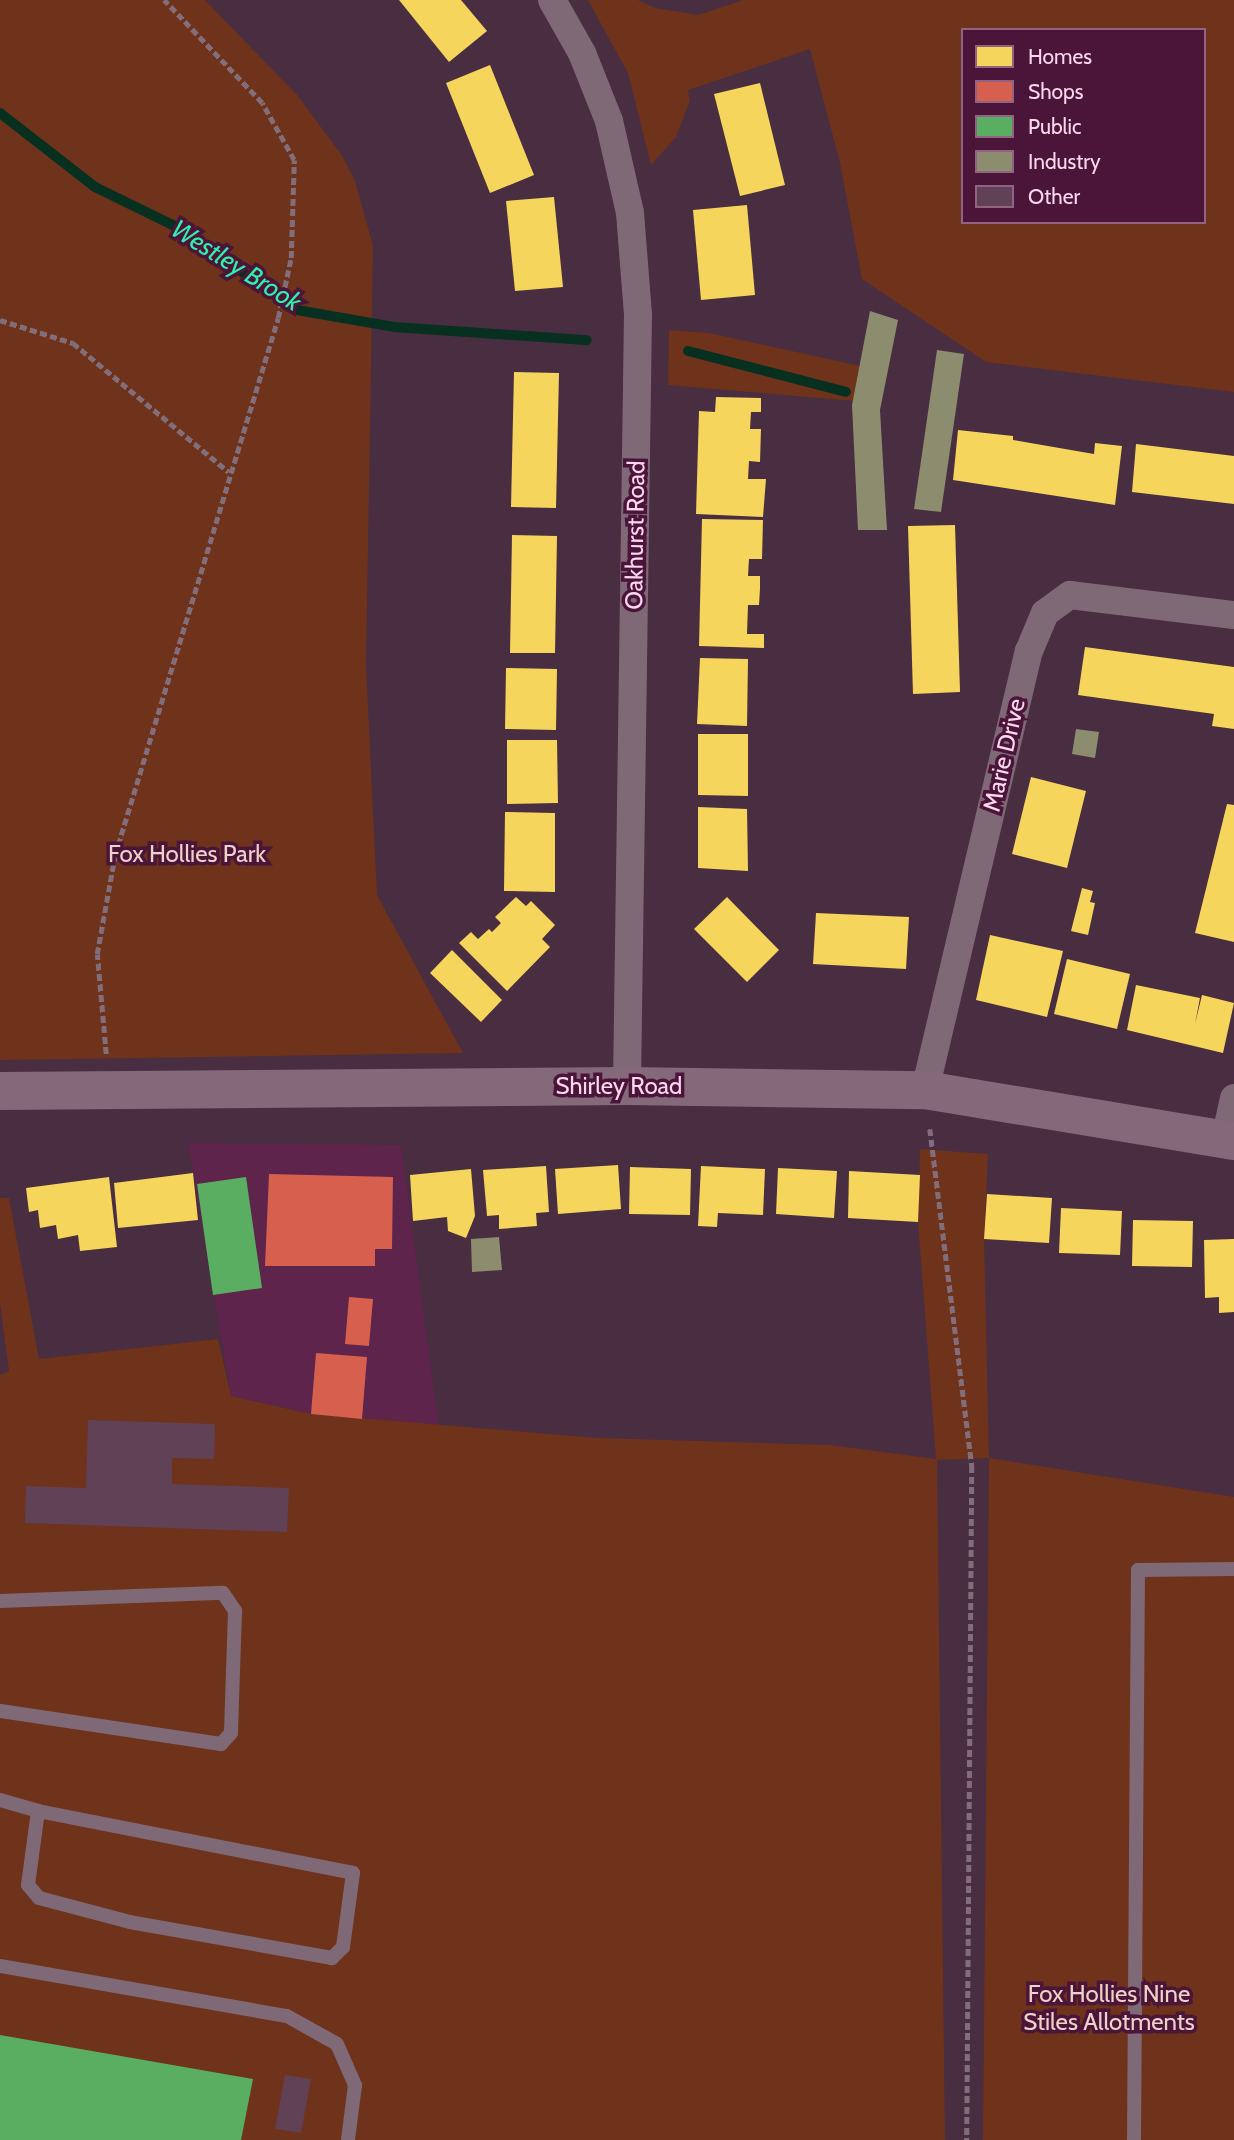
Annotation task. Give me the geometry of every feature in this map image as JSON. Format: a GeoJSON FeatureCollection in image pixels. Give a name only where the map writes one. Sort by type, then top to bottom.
{"type":"FeatureCollection","features":[{"type":"Feature","properties":{"kind":"street","name":"Oakhurst Road"},"geometry":{"type":"LineString","coordinates":[[552,0],[582,53],[609,121],[630,213],[638,315],[627,1086]]}},
{"type":"Feature","properties":{"kind":"street","name":"Marie Drive"},"geometry":{"type":"LineString","coordinates":[[925,1090],[1029,650],[1045,613],[1070,595],[1234,615]]}},
{"type":"Feature","properties":{"kind":"street","name":"Shirley Road"},"geometry":{"type":"LineString","coordinates":[[0,1091],[627,1086],[925,1090],[1229,1140]]}},
{"type":"Feature","properties":{"kind":"street"},"geometry":{"type":"LineString","coordinates":[[1229,1140],[1234,1098]]}},
{"type":"Feature","properties":{"kind":"lane"},"geometry":{"type":"LineString","coordinates":[[1135,2140],[1138,1570],[1234,1569]]}},
{"type":"Feature","properties":{"kind":"lane"},"geometry":{"type":"LineString","coordinates":[[0,1601],[223,1593],[235,1611],[231,1733],[221,1744],[0,1711]]}},
{"type":"Feature","properties":{"kind":"lane"},"geometry":{"type":"LineString","coordinates":[[0,1800],[38,1811],[353,1873],[343,1947],[331,1958],[130,1922],[39,1898],[28,1885],[38,1811]]}},
{"type":"Feature","properties":{"kind":"lane"},"geometry":{"type":"LineString","coordinates":[[0,1966],[287,2016],[337,2044],[355,2085],[348,2140]]}},
{"type":"Feature","properties":{"kind":"path"},"geometry":{"type":"LineString","coordinates":[[107,1061],[97,954],[115,855],[229,472],[278,318],[291,258],[294,160],[262,103],[164,0]]}},
{"type":"Feature","properties":{"kind":"path"},"geometry":{"type":"LineString","coordinates":[[0,320],[73,343],[229,472]]}},
{"type":"Feature","properties":{"kind":"path"},"geometry":{"type":"LineString","coordinates":[[925,1090],[972,1466],[967,2140]]}},
{"type":"Feature","properties":{"kind":"shaded area"},"geometry":{"type":"Polygon","coordinates":[[[188,1143],[401,1145],[439,1428],[311,1414],[231,1396],[188,1143]]]}},
{"type":"Feature","properties":{"kind":"green space","name":"Fox Hollies Park"},"geometry":{"type":"Polygon","coordinates":[[[0,0],[205,0],[298,96],[343,157],[355,181],[373,246],[366,665],[377,895],[463,1053],[0,1060],[0,0]]]}},
{"type":"Feature","properties":{"kind":"green space"},"geometry":{"type":"Polygon","coordinates":[[[588,0],[638,0],[655,8],[698,15],[743,0],[1234,0],[1234,392],[986,362],[862,279],[840,163],[810,49],[688,90],[690,100],[676,137],[651,165],[628,73],[588,0]]]}},
{"type":"Feature","properties":{"kind":"green space"},"geometry":{"type":"Polygon","coordinates":[[[669,330],[709,333],[860,366],[854,401],[668,385],[669,330]]]}},
{"type":"Feature","properties":{"kind":"green space"},"geometry":{"type":"Polygon","coordinates":[[[920,1149],[988,1154],[984,1239],[989,1458],[937,1460],[945,2140],[0,2140],[0,1375],[9,1371],[0,1303],[0,1198],[9,1198],[39,1359],[218,1339],[231,1396],[311,1414],[599,1438],[830,1445],[936,1459],[918,1222],[920,1149]]]}},
{"type":"Feature","properties":{"kind":"green space","name":"Fox Hollies Nine Stiles Allotments"},"geometry":{"type":"Polygon","coordinates":[[[989,1458],[1234,1497],[1234,2140],[983,2140],[989,1458]]]}},
{"type":"Feature","properties":{"kind":"building: Homes"},"geometry":{"type":"Polygon","coordinates":[[[399,0],[461,0],[487,31],[449,62],[399,0]]]}},
{"type":"Feature","properties":{"kind":"building: Homes"},"geometry":{"type":"Polygon","coordinates":[[[490,65],[534,175],[490,193],[446,83],[490,65]]]}},
{"type":"Feature","properties":{"kind":"building: Homes"},"geometry":{"type":"Polygon","coordinates":[[[760,83],[785,185],[740,196],[714,94],[760,83]]]}},
{"type":"Feature","properties":{"kind":"building: Homes"},"geometry":{"type":"Polygon","coordinates":[[[554,197],[563,287],[515,291],[506,201],[554,197]]]}},
{"type":"Feature","properties":{"kind":"building: Homes"},"geometry":{"type":"Polygon","coordinates":[[[747,205],[755,295],[701,300],[693,210],[747,205]]]}},
{"type":"Feature","properties":{"kind":"building: Homes"},"geometry":{"type":"Polygon","coordinates":[[[514,372],[559,373],[556,508],[511,507],[514,372]]]}},
{"type":"Feature","properties":{"kind":"building: Homes"},"geometry":{"type":"Polygon","coordinates":[[[716,397],[761,398],[761,412],[751,412],[750,429],[761,429],[760,462],[749,461],[748,479],[766,479],[763,517],[696,514],[699,411],[715,412],[716,397]]]}},
{"type":"Feature","properties":{"kind":"building: Homes"},"geometry":{"type":"Polygon","coordinates":[[[958,430],[1013,436],[1013,440],[1094,454],[1095,443],[1122,446],[1115,505],[953,480],[958,430]]]}},
{"type":"Feature","properties":{"kind":"building: Homes"},"geometry":{"type":"Polygon","coordinates":[[[1136,444],[1234,456],[1234,504],[1132,492],[1136,444]]]}},
{"type":"Feature","properties":{"kind":"building: Homes"},"geometry":{"type":"Polygon","coordinates":[[[702,519],[763,520],[762,559],[749,559],[748,576],[760,576],[760,589],[759,605],[748,605],[747,634],[764,634],[764,648],[699,646],[702,519]]]}},
{"type":"Feature","properties":{"kind":"building: Homes"},"geometry":{"type":"Polygon","coordinates":[[[955,525],[960,692],[913,694],[908,526],[955,525]]]}},
{"type":"Feature","properties":{"kind":"building: Homes"},"geometry":{"type":"Polygon","coordinates":[[[512,535],[557,536],[555,653],[510,653],[512,535]]]}},
{"type":"Feature","properties":{"kind":"building: Homes"},"geometry":{"type":"Polygon","coordinates":[[[1085,647],[1234,667],[1234,729],[1212,726],[1214,714],[1078,695],[1085,647]]]}},
{"type":"Feature","properties":{"kind":"building: Homes"},"geometry":{"type":"Polygon","coordinates":[[[700,658],[748,659],[747,726],[697,724],[700,658]]]}},
{"type":"Feature","properties":{"kind":"building: Homes"},"geometry":{"type":"Polygon","coordinates":[[[506,668],[557,669],[556,730],[505,729],[506,668]]]}},
{"type":"Feature","properties":{"kind":"building: Homes"},"geometry":{"type":"Polygon","coordinates":[[[698,734],[748,734],[748,796],[698,795],[698,734]]]}},
{"type":"Feature","properties":{"kind":"building: Homes"},"geometry":{"type":"Polygon","coordinates":[[[507,740],[557,740],[558,803],[507,804],[507,740]]]}},
{"type":"Feature","properties":{"kind":"building: Homes"},"geometry":{"type":"Polygon","coordinates":[[[1031,777],[1086,791],[1067,868],[1012,854],[1031,777]]]}},
{"type":"Feature","properties":{"kind":"building: Homes"},"geometry":{"type":"Polygon","coordinates":[[[1227,804],[1234,805],[1234,942],[1195,933],[1227,804]]]}},
{"type":"Feature","properties":{"kind":"building: Homes"},"geometry":{"type":"Polygon","coordinates":[[[698,807],[747,809],[748,871],[698,868],[698,807]]]}},
{"type":"Feature","properties":{"kind":"building: Homes"},"geometry":{"type":"Polygon","coordinates":[[[505,812],[555,813],[555,892],[504,891],[505,812]]]}},
{"type":"Feature","properties":{"kind":"building: Homes"},"geometry":{"type":"Polygon","coordinates":[[[1082,888],[1093,891],[1090,902],[1095,903],[1088,935],[1071,931],[1082,888]]]}},
{"type":"Feature","properties":{"kind":"building: Homes"},"geometry":{"type":"Polygon","coordinates":[[[516,897],[526,906],[531,901],[555,925],[542,939],[550,947],[507,991],[459,943],[471,932],[478,939],[489,929],[492,932],[501,923],[495,917],[516,897]]]}},
{"type":"Feature","properties":{"kind":"building: Homes"},"geometry":{"type":"Polygon","coordinates":[[[727,897],[779,950],[747,982],[694,929],[727,897]]]}},
{"type":"Feature","properties":{"kind":"building: Homes"},"geometry":{"type":"Polygon","coordinates":[[[816,913],[909,917],[906,969],[813,964],[816,913]]]}},
{"type":"Feature","properties":{"kind":"building: Homes"},"geometry":{"type":"Polygon","coordinates":[[[990,935],[1063,951],[1047,1017],[976,1000],[990,935]]]}},
{"type":"Feature","properties":{"kind":"building: Homes"},"geometry":{"type":"Polygon","coordinates":[[[452,950],[502,1000],[481,1022],[430,973],[452,950]]]}},
{"type":"Feature","properties":{"kind":"building: Homes"},"geometry":{"type":"Polygon","coordinates":[[[1067,959],[1130,974],[1117,1029],[1054,1014],[1067,959]]]}},
{"type":"Feature","properties":{"kind":"building: Homes"},"geometry":{"type":"Polygon","coordinates":[[[1136,985],[1200,998],[1195,1024],[1202,995],[1234,1003],[1223,1053],[1127,1030],[1136,985]]]}},
{"type":"Feature","properties":{"kind":"building: Homes"},"geometry":{"type":"Polygon","coordinates":[[[618,1165],[621,1209],[558,1214],[555,1169],[618,1165]]]}},
{"type":"Feature","properties":{"kind":"building: Homes"},"geometry":{"type":"Polygon","coordinates":[[[546,1166],[549,1212],[536,1213],[537,1226],[499,1229],[499,1215],[487,1216],[483,1170],[546,1166]]]}},
{"type":"Feature","properties":{"kind":"building: Homes"},"geometry":{"type":"Polygon","coordinates":[[[701,1166],[765,1169],[763,1215],[718,1213],[717,1227],[698,1226],[701,1166]]]}},
{"type":"Feature","properties":{"kind":"building: Homes"},"geometry":{"type":"Polygon","coordinates":[[[630,1167],[691,1169],[690,1215],[629,1214],[630,1167]]]}},
{"type":"Feature","properties":{"kind":"building: Homes"},"geometry":{"type":"Polygon","coordinates":[[[778,1168],[837,1171],[834,1218],[776,1214],[778,1168]]]}},
{"type":"Feature","properties":{"kind":"building: Homes"},"geometry":{"type":"Polygon","coordinates":[[[471,1169],[475,1216],[466,1238],[448,1231],[447,1217],[413,1221],[410,1175],[471,1169]]]}},
{"type":"Feature","properties":{"kind":"building: Homes"},"geometry":{"type":"Polygon","coordinates":[[[849,1171],[920,1175],[918,1222],[848,1218],[849,1171]]]}},
{"type":"Feature","properties":{"kind":"building: Homes"},"geometry":{"type":"Polygon","coordinates":[[[193,1173],[198,1220],[118,1228],[114,1183],[193,1173]]]}},
{"type":"Feature","properties":{"kind":"building: Homes"},"geometry":{"type":"Polygon","coordinates":[[[109,1177],[117,1247],[80,1251],[78,1235],[58,1239],[56,1225],[40,1228],[38,1210],[29,1212],[26,1188],[109,1177]]]}},
{"type":"Feature","properties":{"kind":"building: Homes"},"geometry":{"type":"Polygon","coordinates":[[[987,1194],[1052,1198],[1049,1243],[984,1239],[987,1194]]]}},
{"type":"Feature","properties":{"kind":"building: Homes"},"geometry":{"type":"Polygon","coordinates":[[[1061,1208],[1122,1211],[1120,1255],[1059,1253],[1061,1208]]]}},
{"type":"Feature","properties":{"kind":"building: Homes"},"geometry":{"type":"Polygon","coordinates":[[[1133,1220],[1193,1221],[1192,1267],[1132,1266],[1133,1220]]]}},
{"type":"Feature","properties":{"kind":"building: Homes"},"geometry":{"type":"Polygon","coordinates":[[[1234,1239],[1234,1312],[1219,1313],[1219,1297],[1205,1298],[1204,1240],[1234,1239]]]}},
{"type":"Feature","properties":{"kind":"building: Shops"},"geometry":{"type":"Polygon","coordinates":[[[269,1174],[393,1177],[392,1249],[375,1249],[375,1266],[265,1266],[269,1174]]]}},
{"type":"Feature","properties":{"kind":"building: Shops"},"geometry":{"type":"Polygon","coordinates":[[[349,1297],[373,1299],[369,1346],[345,1344],[349,1297]]]}},
{"type":"Feature","properties":{"kind":"building: Shops"},"geometry":{"type":"Polygon","coordinates":[[[316,1353],[367,1357],[362,1419],[311,1414],[316,1353]]]}},
{"type":"Feature","properties":{"kind":"building: Public"},"geometry":{"type":"Polygon","coordinates":[[[246,1177],[262,1288],[213,1295],[197,1184],[246,1177]]]}},
{"type":"Feature","properties":{"kind":"building: Public"},"geometry":{"type":"Polygon","coordinates":[[[0,2035],[253,2079],[241,2140],[0,2140],[0,2035]]]}},
{"type":"Feature","properties":{"kind":"building: Industry"},"geometry":{"type":"Polygon","coordinates":[[[870,311],[898,320],[880,410],[887,530],[858,530],[852,405],[870,311]]]}},
{"type":"Feature","properties":{"kind":"building: Industry"},"geometry":{"type":"Polygon","coordinates":[[[937,350],[964,354],[941,512],[914,509],[937,350]]]}},
{"type":"Feature","properties":{"kind":"building: Industry"},"geometry":{"type":"Polygon","coordinates":[[[1076,729],[1099,732],[1095,758],[1072,754],[1076,729]]]}},
{"type":"Feature","properties":{"kind":"building: Industry"},"geometry":{"type":"Polygon","coordinates":[[[499,1237],[502,1270],[472,1272],[471,1239],[499,1237]]]}},
{"type":"Feature","properties":{"kind":"building: Other"},"geometry":{"type":"Polygon","coordinates":[[[88,1420],[215,1424],[214,1459],[172,1458],[172,1484],[289,1488],[287,1532],[25,1523],[26,1486],[86,1488],[88,1420]]]}},
{"type":"Feature","properties":{"kind":"building: Other"},"geometry":{"type":"Polygon","coordinates":[[[285,2075],[311,2079],[301,2133],[275,2129],[285,2075]]]}},
{"type":"Feature","properties":{"kind":"waterway","name":"Westley Brook"},"geometry":{"type":"LineString","coordinates":[[0,113],[95,187],[177,227],[297,310],[394,327],[587,340]]}},
{"type":"Feature","properties":{"kind":"waterway","name":"Westley Brook"},"geometry":{"type":"LineString","coordinates":[[688,351],[846,392]]}}]}
